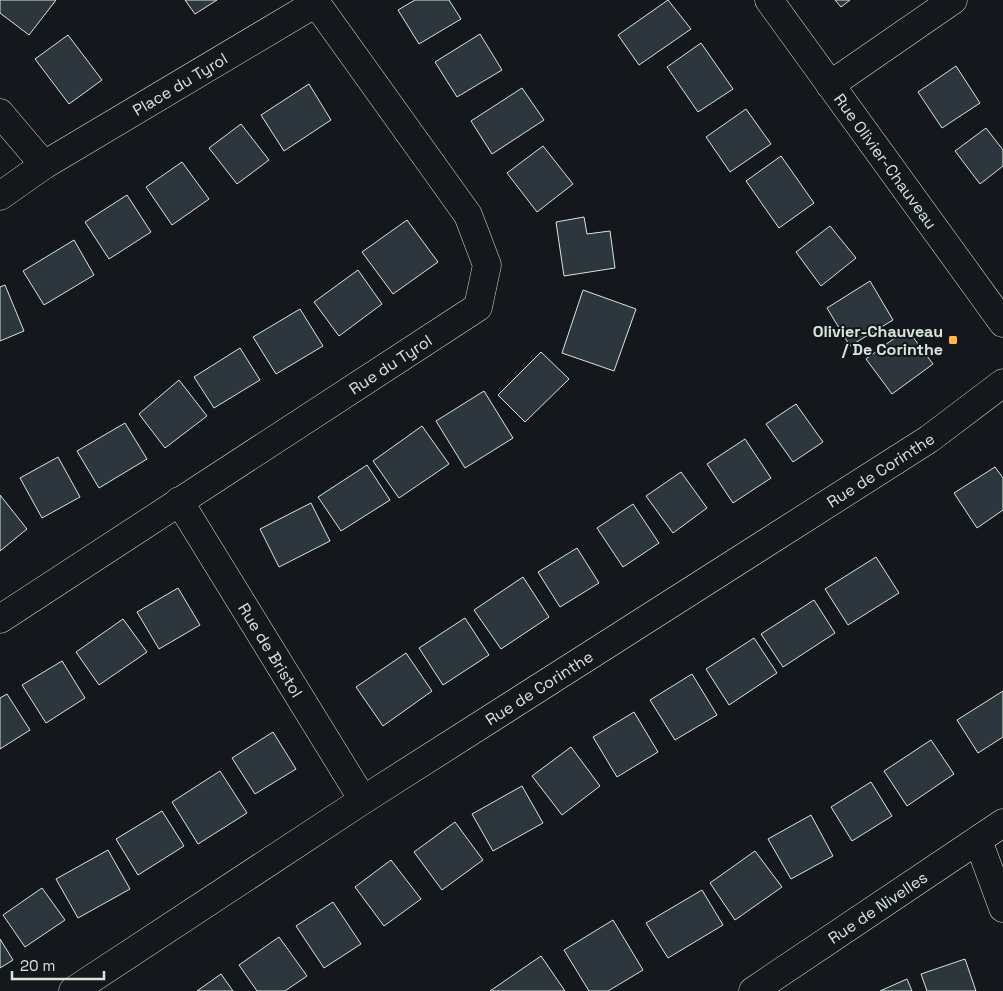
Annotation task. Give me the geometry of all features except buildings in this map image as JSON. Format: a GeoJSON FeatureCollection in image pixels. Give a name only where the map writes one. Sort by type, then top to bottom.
{"type":"FeatureCollection","features":[{"type":"Feature","properties":{"kind":"street","name":"Rue Olivier-Chauveau"},"geometry":{"type":"LineString","coordinates":[[769,0],[1003,323]]}},
{"type":"Feature","properties":{"kind":"street"},"geometry":{"type":"LineString","coordinates":[[830,85],[953,0]]}},
{"type":"Feature","properties":{"kind":"street","name":"Place du Tyrol"},"geometry":{"type":"LineString","coordinates":[[0,196],[44,165],[315,1]]}},
{"type":"Feature","properties":{"kind":"street","name":"Rue du Tyrol"},"geometry":{"type":"LineString","coordinates":[[0,619],[478,306],[487,265],[468,214],[315,1]]}},
{"type":"Feature","properties":{"kind":"street"},"geometry":{"type":"LineString","coordinates":[[0,113],[44,165]]}},
{"type":"Feature","properties":{"kind":"street","name":"Rue de Corinthe"},"geometry":{"type":"LineString","coordinates":[[73,991],[364,800],[929,440],[1003,382]]}},
{"type":"Feature","properties":{"kind":"street","name":"Rue de Bristol"},"geometry":{"type":"LineString","coordinates":[[179,501],[364,800]]}},
{"type":"Feature","properties":{"kind":"street","name":"Rue de Nivelles"},"geometry":{"type":"LineString","coordinates":[[753,991],[1003,823]]}},
{"type":"Feature","properties":{"kind":"street"},"geometry":{"type":"LineString","coordinates":[[978,840],[1003,908]]}},
{"type":"Feature","properties":{"kind":"place","name":"Olivier-Chauveau / De Corinthe"},"geometry":{"type":"Point","coordinates":[953,340]}}]}
